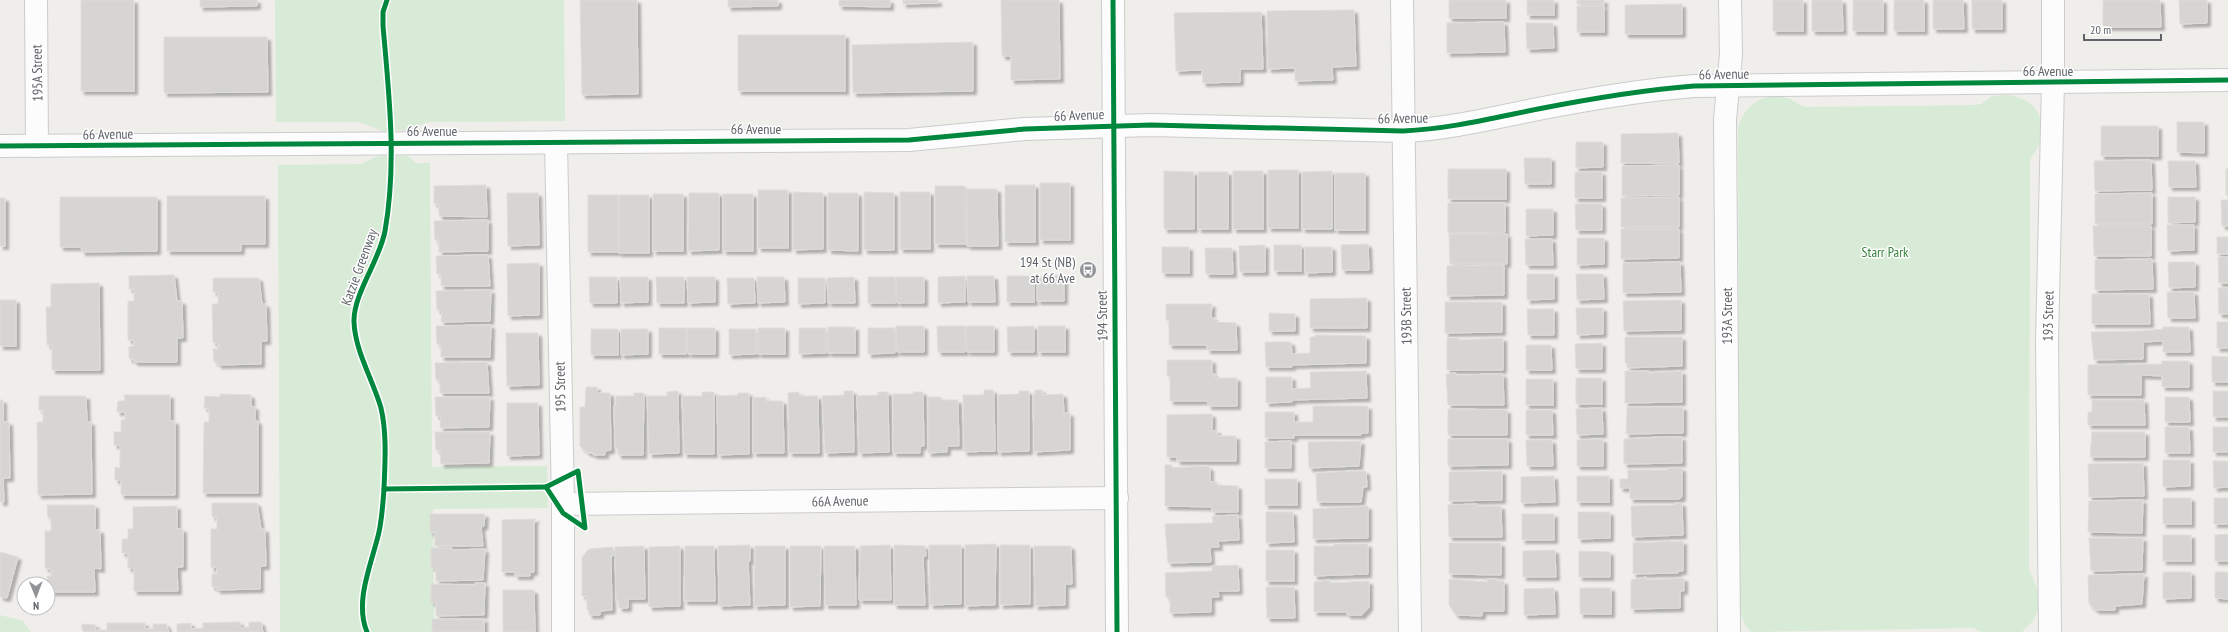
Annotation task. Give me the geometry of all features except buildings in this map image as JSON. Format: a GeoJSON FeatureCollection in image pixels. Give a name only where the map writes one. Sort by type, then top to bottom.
{"type":"FeatureCollection","features":[{"type":"Feature","properties":{"kind":"street","name":"195A Street"},"geometry":{"type":"LineString","coordinates":[[36,0],[37,146]]}},
{"type":"Feature","properties":{"kind":"street","name":"194 Street"},"geometry":{"type":"LineString","coordinates":[[1113,0],[1117,632]]}},
{"type":"Feature","properties":{"kind":"street","name":"193B Street"},"geometry":{"type":"LineString","coordinates":[[1402,0],[1410,632]]}},
{"type":"Feature","properties":{"kind":"street","name":"193A Street"},"geometry":{"type":"LineString","coordinates":[[1729,632],[1726,128],[1731,54],[1730,0]]}},
{"type":"Feature","properties":{"kind":"street","name":"193 Street"},"geometry":{"type":"LineString","coordinates":[[2050,632],[2047,342],[2053,83],[2053,0]]}},
{"type":"Feature","properties":{"kind":"street","name":"66 Avenue"},"geometry":{"type":"LineString","coordinates":[[0,146],[909,140],[1025,129],[1151,125],[1404,131],[1436,130],[1567,103],[1667,88],[2228,80]]}},
{"type":"Feature","properties":{"kind":"street","name":"195 Street"},"geometry":{"type":"LineString","coordinates":[[556,142],[563,504],[563,632]]}},
{"type":"Feature","properties":{"kind":"street","name":"66A Avenue"},"geometry":{"type":"LineString","coordinates":[[563,504],[1117,498]]}},
{"type":"Feature","properties":{"kind":"green space"},"geometry":{"type":"Polygon","coordinates":[[[275,0],[564,0],[565,121],[428,122],[410,130],[383,131],[359,122],[276,122],[275,0]]]}},
{"type":"Feature","properties":{"kind":"green space","name":"Starr Park"},"geometry":{"type":"Polygon","coordinates":[[[2007,95],[2025,100],[2032,105],[2040,117],[2041,125],[2041,134],[2038,146],[2030,160],[2029,569],[2038,590],[2038,610],[2033,621],[2022,632],[1981,632],[1973,628],[1751,632],[1745,625],[1740,612],[1738,129],[1744,114],[1755,103],[1770,97],[1787,98],[1806,107],[1975,105],[1981,104],[1992,96],[2007,95]]]}},
{"type":"Feature","properties":{"kind":"green space"},"geometry":{"type":"Polygon","coordinates":[[[387,155],[408,156],[416,163],[430,163],[432,467],[547,466],[548,508],[433,509],[434,632],[280,632],[278,165],[361,164],[375,157],[387,155]]]}},
{"type":"Feature","properties":{"kind":"green space"},"geometry":{"type":"Polygon","coordinates":[[[0,615],[23,621],[31,632],[0,632],[0,615]]]}},
{"type":"Feature","properties":{"kind":"cycle path","name":"Katzie Greenway"},"geometry":{"type":"LineString","coordinates":[[367,632],[363,620],[363,595],[381,521],[384,489],[385,438],[381,408],[361,355],[355,333],[354,322],[358,300],[382,242],[389,205],[391,180],[391,128],[383,26],[383,12],[387,0]]}},
{"type":"Feature","properties":{"kind":"cycle path"},"geometry":{"type":"LineString","coordinates":[[1113,0],[1117,632]]}},
{"type":"Feature","properties":{"kind":"cycle path"},"geometry":{"type":"LineString","coordinates":[[0,146],[909,140],[1025,129],[1151,125],[1403,131],[1454,126],[1557,105],[1616,95],[1694,86],[2228,80]]}},
{"type":"Feature","properties":{"kind":"cycle path"},"geometry":{"type":"LineString","coordinates":[[578,471],[585,528],[563,513],[546,487],[578,471]]}},
{"type":"Feature","properties":{"kind":"cycle path"},"geometry":{"type":"LineString","coordinates":[[384,489],[546,487]]}},
{"type":"Feature","properties":{"kind":"place","name":"194 St (NB) at 66 Ave"},"geometry":{"type":"Point","coordinates":[1088,270]}}]}
